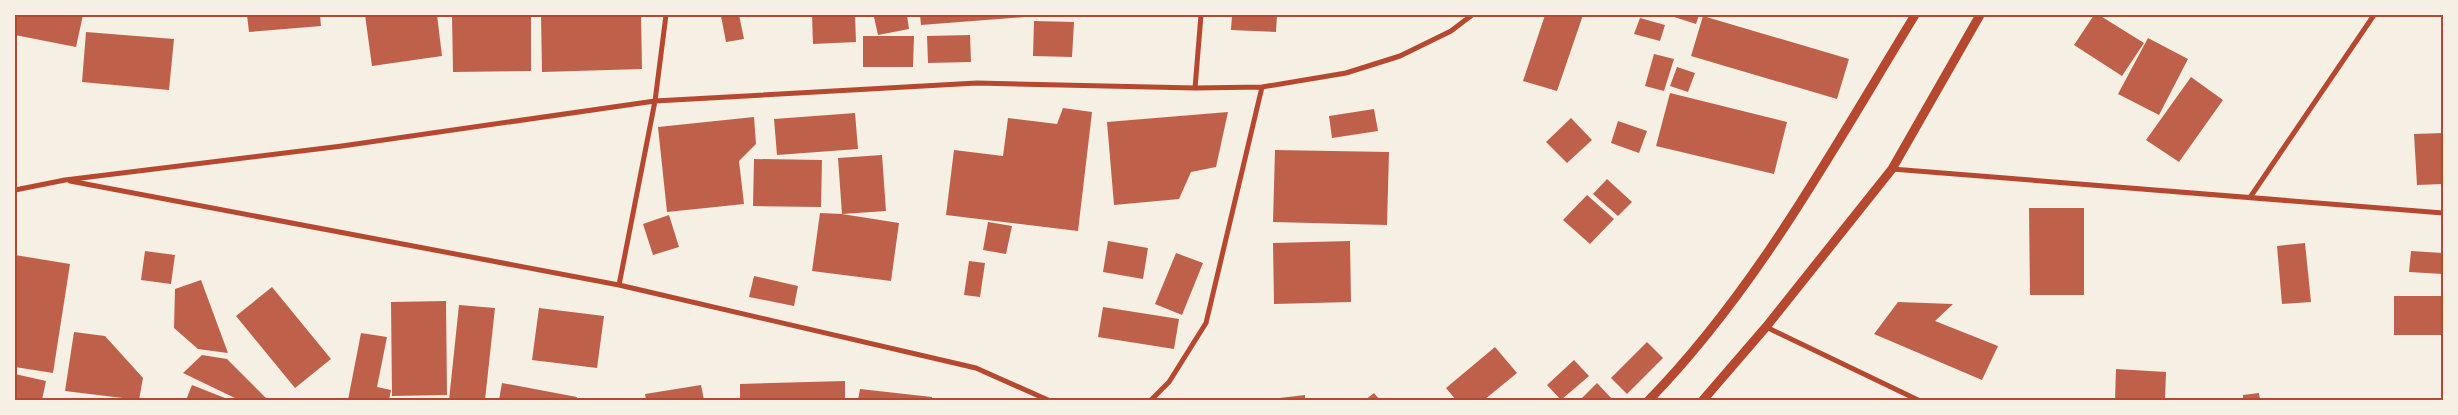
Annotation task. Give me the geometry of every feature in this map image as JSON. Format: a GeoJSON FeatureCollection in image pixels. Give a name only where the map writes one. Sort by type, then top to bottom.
{"type":"FeatureCollection","features":[{"type":"Feature","properties":{"kind":"street"},"geometry":{"type":"LineString","coordinates":[[619,285],[655,101],[666,15]]}},
{"type":"Feature","properties":{"kind":"street"},"geometry":{"type":"LineString","coordinates":[[1196,88],[1201,15]]}},
{"type":"Feature","properties":{"kind":"street"},"geometry":{"type":"LineString","coordinates":[[15,190],[65,180],[342,146],[655,101],[978,83],[1196,88],[1262,86],[1346,73],[1400,56],[1451,30],[1472,15]]}},
{"type":"Feature","properties":{"kind":"street"},"geometry":{"type":"LineString","coordinates":[[1649,400],[1688,360],[1779,235],[1915,15]]}},
{"type":"Feature","properties":{"kind":"street"},"geometry":{"type":"LineString","coordinates":[[1703,400],[1766,327],[1892,168],[1980,15]]}},
{"type":"Feature","properties":{"kind":"street"},"geometry":{"type":"LineString","coordinates":[[2251,196],[2374,15]]}},
{"type":"Feature","properties":{"kind":"street"},"geometry":{"type":"LineString","coordinates":[[1151,400],[1169,382],[1206,323],[1262,86]]}},
{"type":"Feature","properties":{"kind":"street"},"geometry":{"type":"LineString","coordinates":[[1892,168],[2443,213]]}},
{"type":"Feature","properties":{"kind":"street"},"geometry":{"type":"LineString","coordinates":[[65,180],[619,285],[976,368],[1048,400]]}},
{"type":"Feature","properties":{"kind":"street"},"geometry":{"type":"LineString","coordinates":[[1766,327],[1918,400]]}},
{"type":"Feature","properties":{"kind":"building"},"geometry":{"type":"Polygon","coordinates":[[[15,15],[83,15],[76,47],[15,35],[15,15]]]}},
{"type":"Feature","properties":{"kind":"building"},"geometry":{"type":"Polygon","coordinates":[[[247,15],[320,15],[321,26],[249,32],[247,15]]]}},
{"type":"Feature","properties":{"kind":"building"},"geometry":{"type":"Polygon","coordinates":[[[365,15],[437,15],[442,56],[372,66],[365,15]]]}},
{"type":"Feature","properties":{"kind":"building"},"geometry":{"type":"Polygon","coordinates":[[[452,15],[531,15],[531,71],[453,72],[452,15]]]}},
{"type":"Feature","properties":{"kind":"building"},"geometry":{"type":"Polygon","coordinates":[[[541,15],[641,15],[642,69],[542,72],[541,15]]]}},
{"type":"Feature","properties":{"kind":"building"},"geometry":{"type":"Polygon","coordinates":[[[739,15],[744,39],[726,42],[721,16],[739,15]]]}},
{"type":"Feature","properties":{"kind":"building"},"geometry":{"type":"Polygon","coordinates":[[[812,15],[855,15],[856,42],[813,44],[812,15]]]}},
{"type":"Feature","properties":{"kind":"building"},"geometry":{"type":"Polygon","coordinates":[[[907,15],[909,29],[878,35],[874,17],[907,15]]]}},
{"type":"Feature","properties":{"kind":"building"},"geometry":{"type":"Polygon","coordinates":[[[920,15],[1024,15],[1025,17],[921,25],[920,15]]]}},
{"type":"Feature","properties":{"kind":"building"},"geometry":{"type":"Polygon","coordinates":[[[1232,15],[1277,15],[1276,32],[1231,30],[1232,15]]]}},
{"type":"Feature","properties":{"kind":"building"},"geometry":{"type":"Polygon","coordinates":[[[1545,15],[1583,15],[1557,91],[1523,81],[1545,15]]]}},
{"type":"Feature","properties":{"kind":"building"},"geometry":{"type":"Polygon","coordinates":[[[1668,15],[1699,15],[1696,24],[1668,15]]]}},
{"type":"Feature","properties":{"kind":"building"},"geometry":{"type":"Polygon","coordinates":[[[2094,15],[2099,15],[2144,43],[2122,76],[2074,45],[2094,15]]]}},
{"type":"Feature","properties":{"kind":"building"},"geometry":{"type":"Polygon","coordinates":[[[1703,16],[1849,59],[1837,99],[1691,56],[1703,16]]]}},
{"type":"Feature","properties":{"kind":"building"},"geometry":{"type":"Polygon","coordinates":[[[1640,18],[1665,25],[1660,41],[1634,34],[1640,18]]]}},
{"type":"Feature","properties":{"kind":"building"},"geometry":{"type":"Polygon","coordinates":[[[1034,21],[1074,22],[1072,57],[1033,56],[1034,21]]]}},
{"type":"Feature","properties":{"kind":"building"},"geometry":{"type":"Polygon","coordinates":[[[86,32],[174,39],[169,90],[82,82],[86,32]]]}},
{"type":"Feature","properties":{"kind":"building"},"geometry":{"type":"Polygon","coordinates":[[[970,35],[971,62],[928,63],[927,36],[970,35]]]}},
{"type":"Feature","properties":{"kind":"building"},"geometry":{"type":"Polygon","coordinates":[[[863,36],[914,36],[913,67],[863,67],[863,36]]]}},
{"type":"Feature","properties":{"kind":"building"},"geometry":{"type":"Polygon","coordinates":[[[2148,38],[2188,59],[2159,115],[2118,94],[2148,38]]]}},
{"type":"Feature","properties":{"kind":"building"},"geometry":{"type":"Polygon","coordinates":[[[1654,54],[1674,59],[1664,91],[1645,86],[1654,54]]]}},
{"type":"Feature","properties":{"kind":"building"},"geometry":{"type":"Polygon","coordinates":[[[1677,67],[1695,73],[1688,92],[1670,86],[1677,67]]]}},
{"type":"Feature","properties":{"kind":"building"},"geometry":{"type":"Polygon","coordinates":[[[2191,77],[2223,100],[2179,162],[2146,140],[2191,77]]]}},
{"type":"Feature","properties":{"kind":"building"},"geometry":{"type":"Polygon","coordinates":[[[1670,93],[1787,122],[1774,174],[1656,146],[1670,93]]]}},
{"type":"Feature","properties":{"kind":"building"},"geometry":{"type":"Polygon","coordinates":[[[1063,108],[1092,112],[1078,231],[946,215],[954,150],[1003,156],[1008,118],[1057,124],[1063,108]]]}},
{"type":"Feature","properties":{"kind":"building"},"geometry":{"type":"Polygon","coordinates":[[[1374,109],[1378,131],[1332,138],[1329,116],[1374,109]]]}},
{"type":"Feature","properties":{"kind":"building"},"geometry":{"type":"Polygon","coordinates":[[[1228,112],[1216,167],[1191,172],[1179,199],[1114,205],[1107,122],[1228,112]]]}},
{"type":"Feature","properties":{"kind":"building"},"geometry":{"type":"Polygon","coordinates":[[[855,113],[858,149],[777,155],[774,119],[855,113]]]}},
{"type":"Feature","properties":{"kind":"building"},"geometry":{"type":"Polygon","coordinates":[[[754,117],[756,144],[739,161],[744,204],[667,212],[658,127],[754,117]]]}},
{"type":"Feature","properties":{"kind":"building"},"geometry":{"type":"Polygon","coordinates":[[[1571,118],[1592,140],[1567,163],[1546,142],[1571,118]]]}},
{"type":"Feature","properties":{"kind":"building"},"geometry":{"type":"Polygon","coordinates":[[[1618,121],[1647,131],[1639,153],[1611,143],[1618,121]]]}},
{"type":"Feature","properties":{"kind":"building"},"geometry":{"type":"Polygon","coordinates":[[[2443,133],[2443,184],[2417,185],[2414,134],[2443,133]]]}},
{"type":"Feature","properties":{"kind":"building"},"geometry":{"type":"Polygon","coordinates":[[[1275,150],[1389,152],[1387,225],[1273,222],[1275,150]]]}},
{"type":"Feature","properties":{"kind":"building"},"geometry":{"type":"Polygon","coordinates":[[[882,155],[886,211],[842,214],[838,158],[882,155]]]}},
{"type":"Feature","properties":{"kind":"building"},"geometry":{"type":"Polygon","coordinates":[[[754,159],[822,160],[821,207],[753,206],[754,159]]]}},
{"type":"Feature","properties":{"kind":"building"},"geometry":{"type":"Polygon","coordinates":[[[1607,179],[1632,202],[1618,216],[1593,194],[1607,179]]]}},
{"type":"Feature","properties":{"kind":"building"},"geometry":{"type":"Polygon","coordinates":[[[1587,195],[1614,219],[1590,244],[1563,220],[1587,195]]]}},
{"type":"Feature","properties":{"kind":"building"},"geometry":{"type":"Polygon","coordinates":[[[2029,208],[2084,208],[2084,295],[2030,295],[2029,208]]]}},
{"type":"Feature","properties":{"kind":"building"},"geometry":{"type":"Polygon","coordinates":[[[820,213],[842,214],[899,223],[891,281],[812,271],[820,213]]]}},
{"type":"Feature","properties":{"kind":"building"},"geometry":{"type":"Polygon","coordinates":[[[669,215],[679,247],[653,255],[643,224],[669,215]]]}},
{"type":"Feature","properties":{"kind":"building"},"geometry":{"type":"Polygon","coordinates":[[[988,222],[1012,226],[1006,254],[983,250],[988,222]]]}},
{"type":"Feature","properties":{"kind":"building"},"geometry":{"type":"Polygon","coordinates":[[[1108,241],[1148,248],[1143,279],[1103,272],[1108,241]]]}},
{"type":"Feature","properties":{"kind":"building"},"geometry":{"type":"Polygon","coordinates":[[[1350,241],[1351,302],[1274,304],[1273,243],[1350,241]]]}},
{"type":"Feature","properties":{"kind":"building"},"geometry":{"type":"Polygon","coordinates":[[[2305,243],[2311,302],[2282,304],[2277,246],[2305,243]]]}},
{"type":"Feature","properties":{"kind":"building"},"geometry":{"type":"Polygon","coordinates":[[[145,251],[175,255],[171,284],[141,280],[145,251]]]}},
{"type":"Feature","properties":{"kind":"building"},"geometry":{"type":"Polygon","coordinates":[[[2411,251],[2443,253],[2443,274],[2409,272],[2411,251]]]}},
{"type":"Feature","properties":{"kind":"building"},"geometry":{"type":"Polygon","coordinates":[[[1176,253],[1203,263],[1182,315],[1155,304],[1176,253]]]}},
{"type":"Feature","properties":{"kind":"building"},"geometry":{"type":"Polygon","coordinates":[[[15,255],[70,264],[53,373],[15,367],[15,255]]]}},
{"type":"Feature","properties":{"kind":"building"},"geometry":{"type":"Polygon","coordinates":[[[969,261],[985,263],[980,297],[964,295],[969,261]]]}},
{"type":"Feature","properties":{"kind":"building"},"geometry":{"type":"Polygon","coordinates":[[[754,276],[798,286],[794,306],[749,297],[754,276]]]}},
{"type":"Feature","properties":{"kind":"building"},"geometry":{"type":"Polygon","coordinates":[[[201,280],[228,353],[198,349],[174,328],[175,289],[201,280]]]}},
{"type":"Feature","properties":{"kind":"building"},"geometry":{"type":"Polygon","coordinates":[[[272,287],[331,359],[295,388],[236,316],[272,287]]]}},
{"type":"Feature","properties":{"kind":"building"},"geometry":{"type":"Polygon","coordinates":[[[2394,296],[2443,296],[2443,335],[2394,335],[2394,296]]]}},
{"type":"Feature","properties":{"kind":"building"},"geometry":{"type":"Polygon","coordinates":[[[446,301],[447,395],[392,396],[391,302],[446,301]]]}},
{"type":"Feature","properties":{"kind":"building"},"geometry":{"type":"Polygon","coordinates":[[[1898,302],[1953,304],[1935,321],[1998,346],[1982,380],[1874,334],[1898,302]]]}},
{"type":"Feature","properties":{"kind":"building"},"geometry":{"type":"Polygon","coordinates":[[[459,305],[495,308],[485,400],[449,400],[459,305]]]}},
{"type":"Feature","properties":{"kind":"building"},"geometry":{"type":"Polygon","coordinates":[[[1103,307],[1179,319],[1174,349],[1098,337],[1103,307]]]}},
{"type":"Feature","properties":{"kind":"building"},"geometry":{"type":"Polygon","coordinates":[[[539,308],[604,316],[597,368],[532,360],[539,308]]]}},
{"type":"Feature","properties":{"kind":"building"},"geometry":{"type":"Polygon","coordinates":[[[74,332],[105,336],[143,378],[139,400],[65,391],[74,332]]]}},
{"type":"Feature","properties":{"kind":"building"},"geometry":{"type":"Polygon","coordinates":[[[361,333],[387,337],[377,387],[391,390],[389,400],[348,400],[361,333]]]}},
{"type":"Feature","properties":{"kind":"building"},"geometry":{"type":"Polygon","coordinates":[[[1647,342],[1663,358],[1627,394],[1611,378],[1647,342]]]}},
{"type":"Feature","properties":{"kind":"building"},"geometry":{"type":"Polygon","coordinates":[[[1495,347],[1517,373],[1484,400],[1456,400],[1446,388],[1495,347]]]}},
{"type":"Feature","properties":{"kind":"building"},"geometry":{"type":"Polygon","coordinates":[[[202,355],[227,359],[268,400],[239,400],[183,373],[202,355]]]}},
{"type":"Feature","properties":{"kind":"building"},"geometry":{"type":"Polygon","coordinates":[[[1574,360],[1589,376],[1561,400],[1547,385],[1574,360]]]}},
{"type":"Feature","properties":{"kind":"building"},"geometry":{"type":"Polygon","coordinates":[[[2116,369],[2166,372],[2165,400],[2115,400],[2116,369]]]}},
{"type":"Feature","properties":{"kind":"building"},"geometry":{"type":"Polygon","coordinates":[[[15,374],[46,381],[42,400],[15,400],[15,374]]]}},
{"type":"Feature","properties":{"kind":"building"},"geometry":{"type":"Polygon","coordinates":[[[845,381],[845,400],[740,400],[740,384],[845,381]]]}},
{"type":"Feature","properties":{"kind":"building"},"geometry":{"type":"Polygon","coordinates":[[[502,383],[577,397],[576,400],[499,400],[502,383]]]}},
{"type":"Feature","properties":{"kind":"building"},"geometry":{"type":"Polygon","coordinates":[[[1597,383],[1613,400],[1580,400],[1597,383]]]}},
{"type":"Feature","properties":{"kind":"building"},"geometry":{"type":"Polygon","coordinates":[[[192,385],[230,400],[186,400],[192,385]]]}},
{"type":"Feature","properties":{"kind":"building"},"geometry":{"type":"Polygon","coordinates":[[[701,385],[704,400],[646,400],[645,394],[701,385]]]}},
{"type":"Feature","properties":{"kind":"building"},"geometry":{"type":"Polygon","coordinates":[[[860,389],[932,397],[932,400],[858,400],[860,389]]]}},
{"type":"Feature","properties":{"kind":"building"},"geometry":{"type":"Polygon","coordinates":[[[1374,393],[1380,400],[1365,400],[1374,393]]]}},
{"type":"Feature","properties":{"kind":"building"},"geometry":{"type":"Polygon","coordinates":[[[2259,393],[2260,400],[2243,400],[2243,395],[2259,393]]]}},
{"type":"Feature","properties":{"kind":"building"},"geometry":{"type":"Polygon","coordinates":[[[1305,395],[1305,400],[1271,400],[1271,399],[1305,395]]]}}]}
